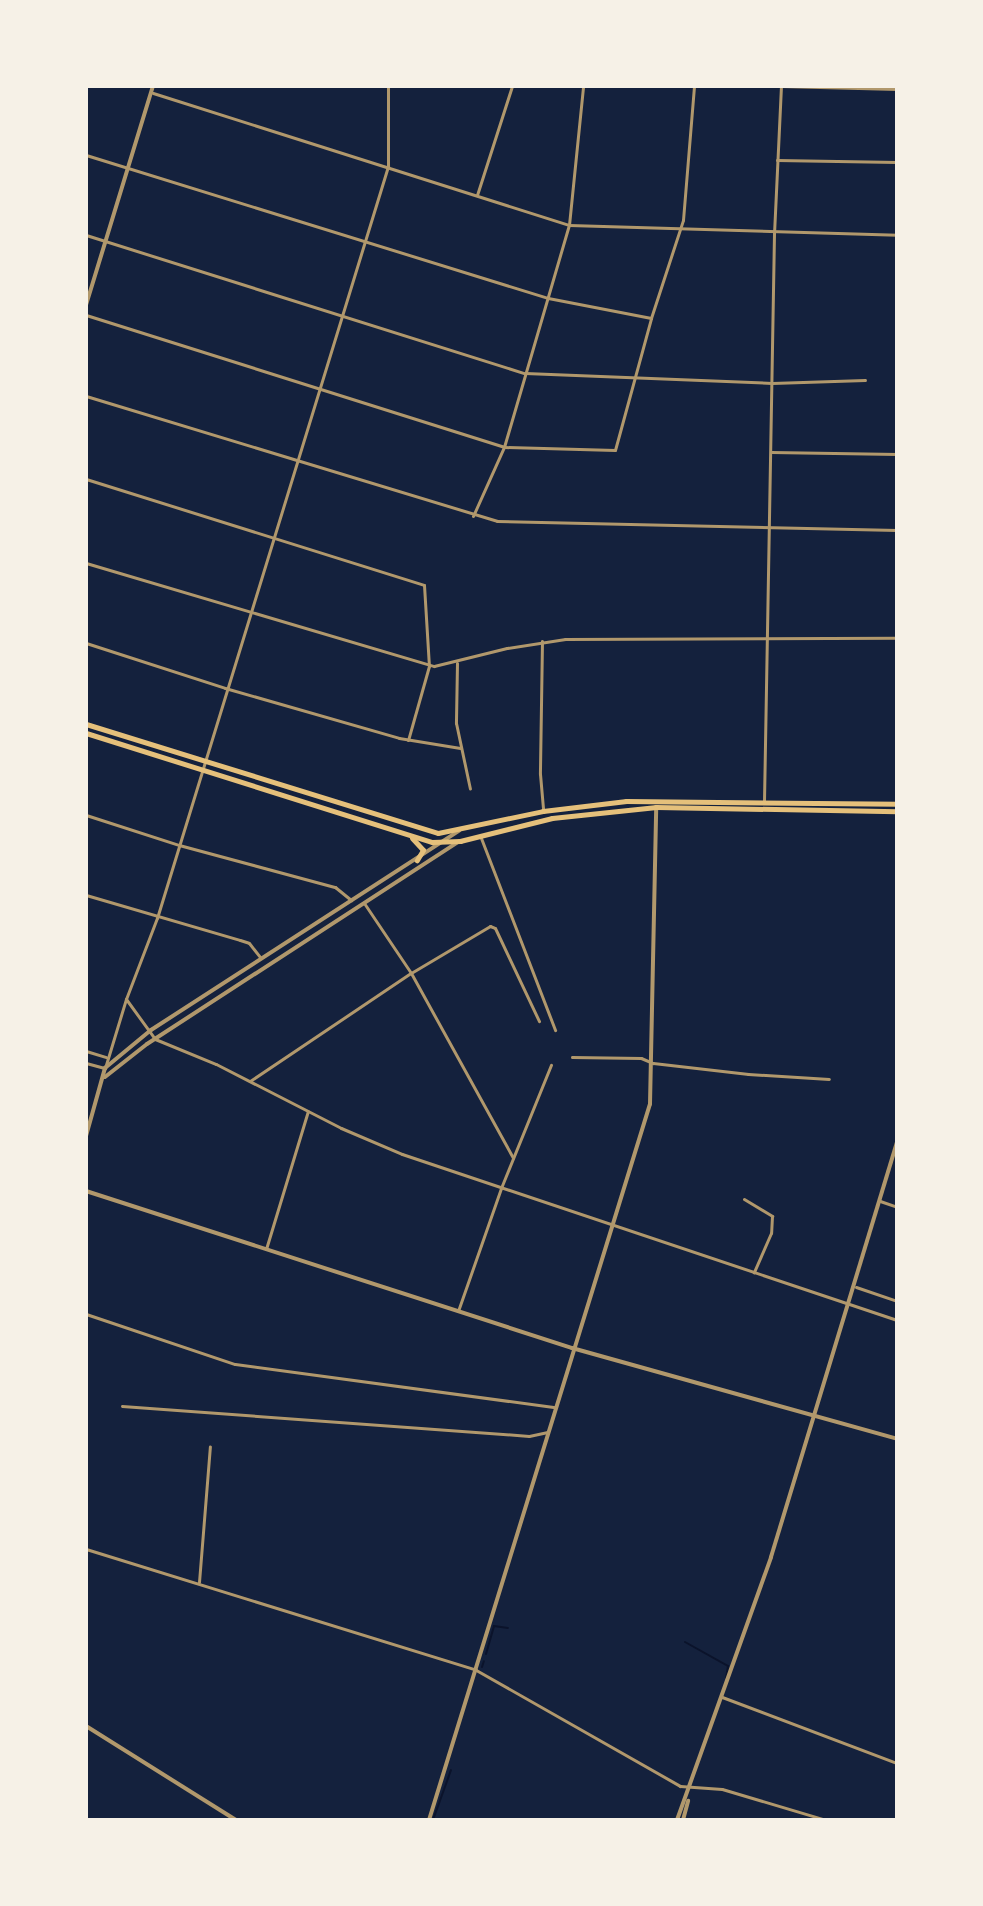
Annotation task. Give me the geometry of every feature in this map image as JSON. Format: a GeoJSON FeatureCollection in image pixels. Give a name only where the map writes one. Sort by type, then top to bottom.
{"type":"FeatureCollection","features":[{"type":"Feature","properties":{"kind":"main road"},"geometry":{"type":"LineString","coordinates":[[86,724],[430,831],[459,831],[547,811],[656,803],[897,804]]}},
{"type":"Feature","properties":{"kind":"main road"},"geometry":{"type":"LineString","coordinates":[[86,733],[408,835],[442,842],[460,841],[552,818],[656,803]]}},
{"type":"Feature","properties":{"kind":"main road"},"geometry":{"type":"LineString","coordinates":[[764,805],[897,811]]}},
{"type":"Feature","properties":{"kind":"main road"},"geometry":{"type":"LineString","coordinates":[[547,811],[552,818]]}},
{"type":"Feature","properties":{"kind":"main road"},"geometry":{"type":"LineString","coordinates":[[408,835],[422,846],[417,860]]}},
{"type":"Feature","properties":{"kind":"street"},"geometry":{"type":"LineString","coordinates":[[86,305],[153,86]]}},
{"type":"Feature","properties":{"kind":"street"},"geometry":{"type":"LineString","coordinates":[[86,1136],[105,1077],[106,1057],[157,918],[225,688],[388,166],[388,86]]}},
{"type":"Feature","properties":{"kind":"street"},"geometry":{"type":"LineString","coordinates":[[477,195],[512,86]]}},
{"type":"Feature","properties":{"kind":"street"},"geometry":{"type":"LineString","coordinates":[[473,516],[504,447],[569,225],[583,86]]}},
{"type":"Feature","properties":{"kind":"street"},"geometry":{"type":"LineString","coordinates":[[86,315],[504,447],[615,450],[679,230],[694,86]]}},
{"type":"Feature","properties":{"kind":"street"},"geometry":{"type":"LineString","coordinates":[[764,805],[774,234],[781,86],[897,89]]}},
{"type":"Feature","properties":{"kind":"street"},"geometry":{"type":"LineString","coordinates":[[153,93],[569,225],[774,234],[897,235]]}},
{"type":"Feature","properties":{"kind":"street"},"geometry":{"type":"LineString","coordinates":[[86,155],[548,298],[651,318]]}},
{"type":"Feature","properties":{"kind":"street"},"geometry":{"type":"LineString","coordinates":[[777,160],[897,162]]}},
{"type":"Feature","properties":{"kind":"street"},"geometry":{"type":"LineString","coordinates":[[86,235],[525,373],[772,383],[865,380]]}},
{"type":"Feature","properties":{"kind":"street"},"geometry":{"type":"LineString","coordinates":[[86,396],[497,521],[897,530]]}},
{"type":"Feature","properties":{"kind":"street"},"geometry":{"type":"LineString","coordinates":[[771,452],[897,454]]}},
{"type":"Feature","properties":{"kind":"street"},"geometry":{"type":"LineString","coordinates":[[86,479],[424,585],[429,666],[408,740]]}},
{"type":"Feature","properties":{"kind":"street"},"geometry":{"type":"LineString","coordinates":[[86,563],[429,666],[457,663],[542,641],[897,638]]}},
{"type":"Feature","properties":{"kind":"street"},"geometry":{"type":"LineString","coordinates":[[542,641],[540,774],[547,811]]}},
{"type":"Feature","properties":{"kind":"street"},"geometry":{"type":"LineString","coordinates":[[86,643],[225,688],[408,740],[460,748]]}},
{"type":"Feature","properties":{"kind":"street"},"geometry":{"type":"LineString","coordinates":[[457,663],[456,723],[470,789]]}},
{"type":"Feature","properties":{"kind":"street"},"geometry":{"type":"LineString","coordinates":[[429,1820],[572,1348],[650,1104],[656,803]]}},
{"type":"Feature","properties":{"kind":"street"},"geometry":{"type":"LineString","coordinates":[[86,815],[179,845],[335,887],[352,902]]}},
{"type":"Feature","properties":{"kind":"street"},"geometry":{"type":"LineString","coordinates":[[105,1068],[151,1030],[459,831]]}},
{"type":"Feature","properties":{"kind":"street"},"geometry":{"type":"LineString","coordinates":[[480,834],[555,1030]]}},
{"type":"Feature","properties":{"kind":"street"},"geometry":{"type":"LineString","coordinates":[[105,1077],[155,1039],[460,841]]}},
{"type":"Feature","properties":{"kind":"street"},"geometry":{"type":"LineString","coordinates":[[86,895],[240,940],[255,949],[262,960]]}},
{"type":"Feature","properties":{"kind":"street"},"geometry":{"type":"LineString","coordinates":[[364,903],[411,973],[513,1158]]}},
{"type":"Feature","properties":{"kind":"street"},"geometry":{"type":"LineString","coordinates":[[250,1081],[411,973],[493,926],[539,1021]]}},
{"type":"Feature","properties":{"kind":"street"},"geometry":{"type":"LineString","coordinates":[[126,999],[155,1039],[402,1154],[897,1320]]}},
{"type":"Feature","properties":{"kind":"street"},"geometry":{"type":"LineString","coordinates":[[86,1051],[106,1057]]}},
{"type":"Feature","properties":{"kind":"street"},"geometry":{"type":"LineString","coordinates":[[572,1057],[641,1058],[653,1063],[829,1079]]}},
{"type":"Feature","properties":{"kind":"street"},"geometry":{"type":"LineString","coordinates":[[86,1063],[105,1068]]}},
{"type":"Feature","properties":{"kind":"street"},"geometry":{"type":"LineString","coordinates":[[458,1311],[501,1188],[551,1065]]}},
{"type":"Feature","properties":{"kind":"street"},"geometry":{"type":"LineString","coordinates":[[266,1249],[308,1111]]}},
{"type":"Feature","properties":{"kind":"street"},"geometry":{"type":"LineString","coordinates":[[680,1820],[815,1416],[897,1143]]}},
{"type":"Feature","properties":{"kind":"street"},"geometry":{"type":"LineString","coordinates":[[86,1191],[572,1348],[897,1439]]}},
{"type":"Feature","properties":{"kind":"street"},"geometry":{"type":"LineString","coordinates":[[744,1199],[772,1216],[771,1233],[754,1272]]}},
{"type":"Feature","properties":{"kind":"street"},"geometry":{"type":"LineString","coordinates":[[880,1201],[897,1207]]}},
{"type":"Feature","properties":{"kind":"street"},"geometry":{"type":"LineString","coordinates":[[856,1287],[897,1301]]}},
{"type":"Feature","properties":{"kind":"street"},"geometry":{"type":"LineString","coordinates":[[86,1314],[235,1364],[555,1407]]}},
{"type":"Feature","properties":{"kind":"street"},"geometry":{"type":"LineString","coordinates":[[122,1406],[529,1436],[548,1432]]}},
{"type":"Feature","properties":{"kind":"street"},"geometry":{"type":"LineString","coordinates":[[199,1583],[210,1446]]}},
{"type":"Feature","properties":{"kind":"street"},"geometry":{"type":"LineString","coordinates":[[86,1549],[476,1670],[680,1786],[722,1789],[826,1820]]}},
{"type":"Feature","properties":{"kind":"street"},"geometry":{"type":"LineString","coordinates":[[722,1697],[897,1763]]}},
{"type":"Feature","properties":{"kind":"street"},"geometry":{"type":"LineString","coordinates":[[86,1726],[236,1820]]}},
{"type":"Feature","properties":{"kind":"waterway"},"geometry":{"type":"LineString","coordinates":[[486,1654],[494,1626],[508,1628]]}},
{"type":"Feature","properties":{"kind":"waterway"},"geometry":{"type":"LineString","coordinates":[[685,1642],[728,1666],[726,1678]]}},
{"type":"Feature","properties":{"kind":"waterway"},"geometry":{"type":"LineString","coordinates":[[482,1667],[484,1661]]}},
{"type":"Feature","properties":{"kind":"waterway"},"geometry":{"type":"LineString","coordinates":[[433,1820],[451,1770]]}}]}
